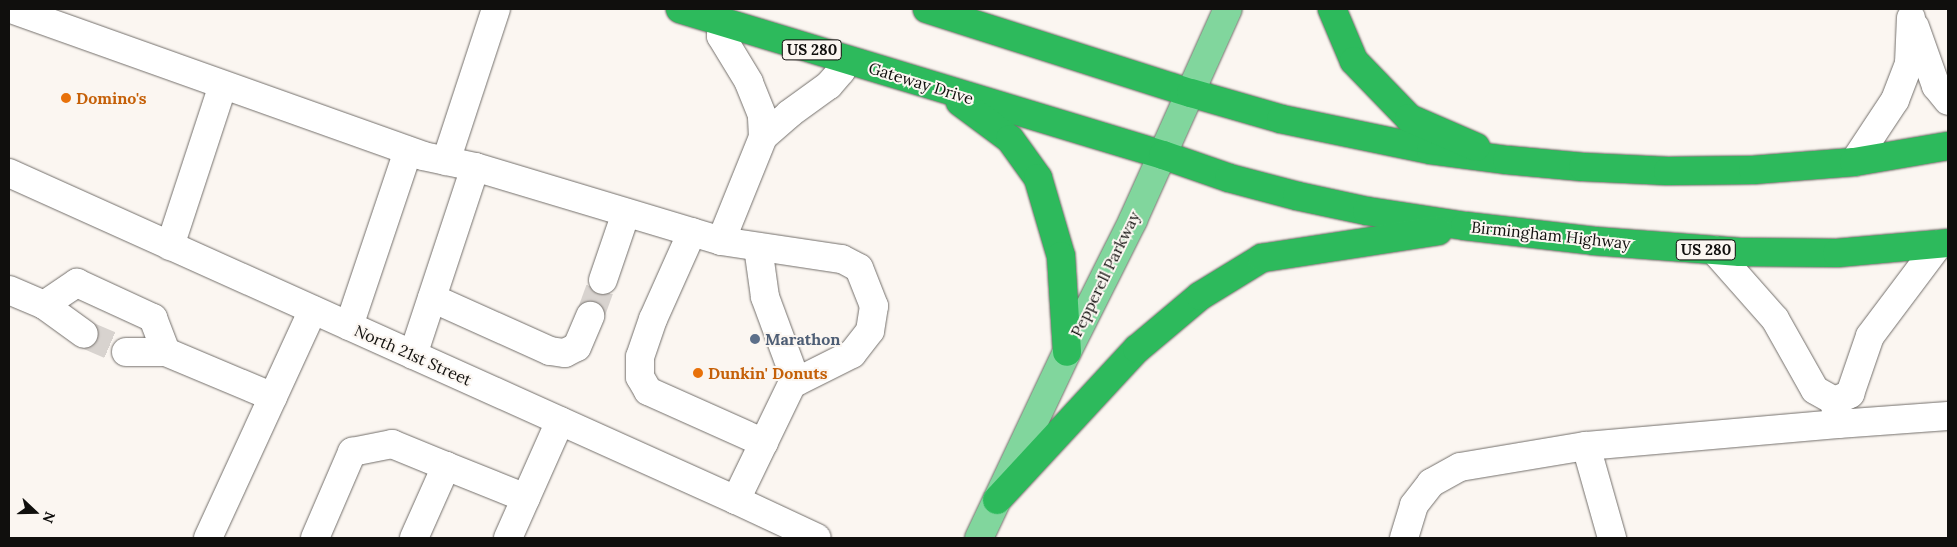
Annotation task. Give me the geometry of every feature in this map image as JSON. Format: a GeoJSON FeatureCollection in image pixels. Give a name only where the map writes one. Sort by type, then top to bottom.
{"type":"FeatureCollection","features":[{"type":"Feature","properties":{"kind":"highway","name":"Gateway Drive"},"geometry":{"type":"LineString","coordinates":[[680,9],[1162,155]]}},
{"type":"Feature","properties":{"kind":"highway"},"geometry":{"type":"LineString","coordinates":[[928,9],[1191,93],[1281,119],[1431,150],[1583,167],[1668,171],[1753,170],[1854,162],[1948,146]]}},
{"type":"Feature","properties":{"kind":"highway"},"geometry":{"type":"LineString","coordinates":[[1332,9],[1354,61],[1409,118],[1507,160]]}},
{"type":"Feature","properties":{"kind":"highway"},"geometry":{"type":"LineString","coordinates":[[945,90],[1010,139],[1038,178],[1061,256],[1067,352]]}},
{"type":"Feature","properties":{"kind":"highway","name":"Birmingham Highway"},"geometry":{"type":"LineString","coordinates":[[1162,155],[1230,178],[1367,212],[1594,241],[1714,250],[1837,253],[1944,244]]}},
{"type":"Feature","properties":{"kind":"highway"},"geometry":{"type":"LineString","coordinates":[[997,500],[1137,349],[1200,296],[1262,258],[1465,226]]}},
{"type":"Feature","properties":{"kind":"main road","name":"Pepperell Parkway"},"geometry":{"type":"LineString","coordinates":[[979,538],[1177,124],[1228,9]]}},
{"type":"Feature","properties":{"kind":"street"},"geometry":{"type":"LineString","coordinates":[[11,9],[408,151],[475,167],[721,241],[850,262],[859,268],[874,306],[870,331],[852,354],[792,384],[736,500]]}},
{"type":"Feature","properties":{"kind":"street"},"geometry":{"type":"LineString","coordinates":[[446,161],[496,9]]}},
{"type":"Feature","properties":{"kind":"street"},"geometry":{"type":"LineString","coordinates":[[1910,13],[1936,86],[1948,101]]}},
{"type":"Feature","properties":{"kind":"street"},"geometry":{"type":"LineString","coordinates":[[1854,162],[1896,100],[1909,63],[1910,13]]}},
{"type":"Feature","properties":{"kind":"street"},"geometry":{"type":"LineString","coordinates":[[721,241],[763,137],[762,115],[749,82],[721,36],[723,22]]}},
{"type":"Feature","properties":{"kind":"street"},"geometry":{"type":"LineString","coordinates":[[763,137],[789,114],[829,85],[841,71],[844,59]]}},
{"type":"Feature","properties":{"kind":"street"},"geometry":{"type":"LineString","coordinates":[[170,246],[224,85]]}},
{"type":"Feature","properties":{"kind":"street"},"geometry":{"type":"LineString","coordinates":[[349,326],[408,151]]}},
{"type":"Feature","properties":{"kind":"street"},"geometry":{"type":"LineString","coordinates":[[412,355],[475,167]]}},
{"type":"Feature","properties":{"kind":"street","name":"North 21st Street"},"geometry":{"type":"LineString","coordinates":[[9,174],[817,538]]}},
{"type":"Feature","properties":{"kind":"street"},"geometry":{"type":"LineString","coordinates":[[603,280],[626,213]]}},
{"type":"Feature","properties":{"kind":"street"},"geometry":{"type":"LineString","coordinates":[[692,232],[653,319],[640,358],[640,376],[648,391],[764,443]]}},
{"type":"Feature","properties":{"kind":"street"},"geometry":{"type":"LineString","coordinates":[[1836,413],[1850,394],[1870,336],[1944,244]]}},
{"type":"Feature","properties":{"kind":"street"},"geometry":{"type":"LineString","coordinates":[[758,246],[765,297],[796,382]]}},
{"type":"Feature","properties":{"kind":"street"},"geometry":{"type":"LineString","coordinates":[[1714,250],[1775,319],[1815,390],[1836,413]]}},
{"type":"Feature","properties":{"kind":"street"},"geometry":{"type":"LineString","coordinates":[[44,305],[77,283],[153,318],[166,352]]}},
{"type":"Feature","properties":{"kind":"street"},"geometry":{"type":"LineString","coordinates":[[9,290],[44,305],[84,334]]}},
{"type":"Feature","properties":{"kind":"street"},"geometry":{"type":"LineString","coordinates":[[432,298],[550,351],[565,353],[577,347],[590,316]]}},
{"type":"Feature","properties":{"kind":"street"},"geometry":{"type":"LineString","coordinates":[[208,538],[313,310]]}},
{"type":"Feature","properties":{"kind":"street"},"geometry":{"type":"LineString","coordinates":[[126,352],[166,352],[273,397]]}},
{"type":"Feature","properties":{"kind":"street"},"geometry":{"type":"LineString","coordinates":[[1404,538],[1414,505],[1431,483],[1460,467],[1586,446],[1836,413],[1948,416]]}},
{"type":"Feature","properties":{"kind":"street"},"geometry":{"type":"LineString","coordinates":[[508,538],[560,421]]}},
{"type":"Feature","properties":{"kind":"street"},"geometry":{"type":"LineString","coordinates":[[315,538],[352,452],[392,444],[526,498]]}},
{"type":"Feature","properties":{"kind":"street"},"geometry":{"type":"LineString","coordinates":[[1586,446],[1612,538]]}},
{"type":"Feature","properties":{"kind":"street"},"geometry":{"type":"LineString","coordinates":[[414,538],[446,466]]}},
{"type":"Feature","properties":{"kind":"tunnel"},"geometry":{"type":"LineString","coordinates":[[590,316],[603,280]]}},
{"type":"Feature","properties":{"kind":"tunnel"},"geometry":{"type":"LineString","coordinates":[[84,334],[126,352]]}},
{"type":"Feature","properties":{"kind":"place","name":"Domino's"},"geometry":{"type":"Point","coordinates":[66,98]}},
{"type":"Feature","properties":{"kind":"place","name":"Marathon"},"geometry":{"type":"Point","coordinates":[755,339]}},
{"type":"Feature","properties":{"kind":"place","name":"Dunkin' Donuts"},"geometry":{"type":"Point","coordinates":[698,373]}}]}
